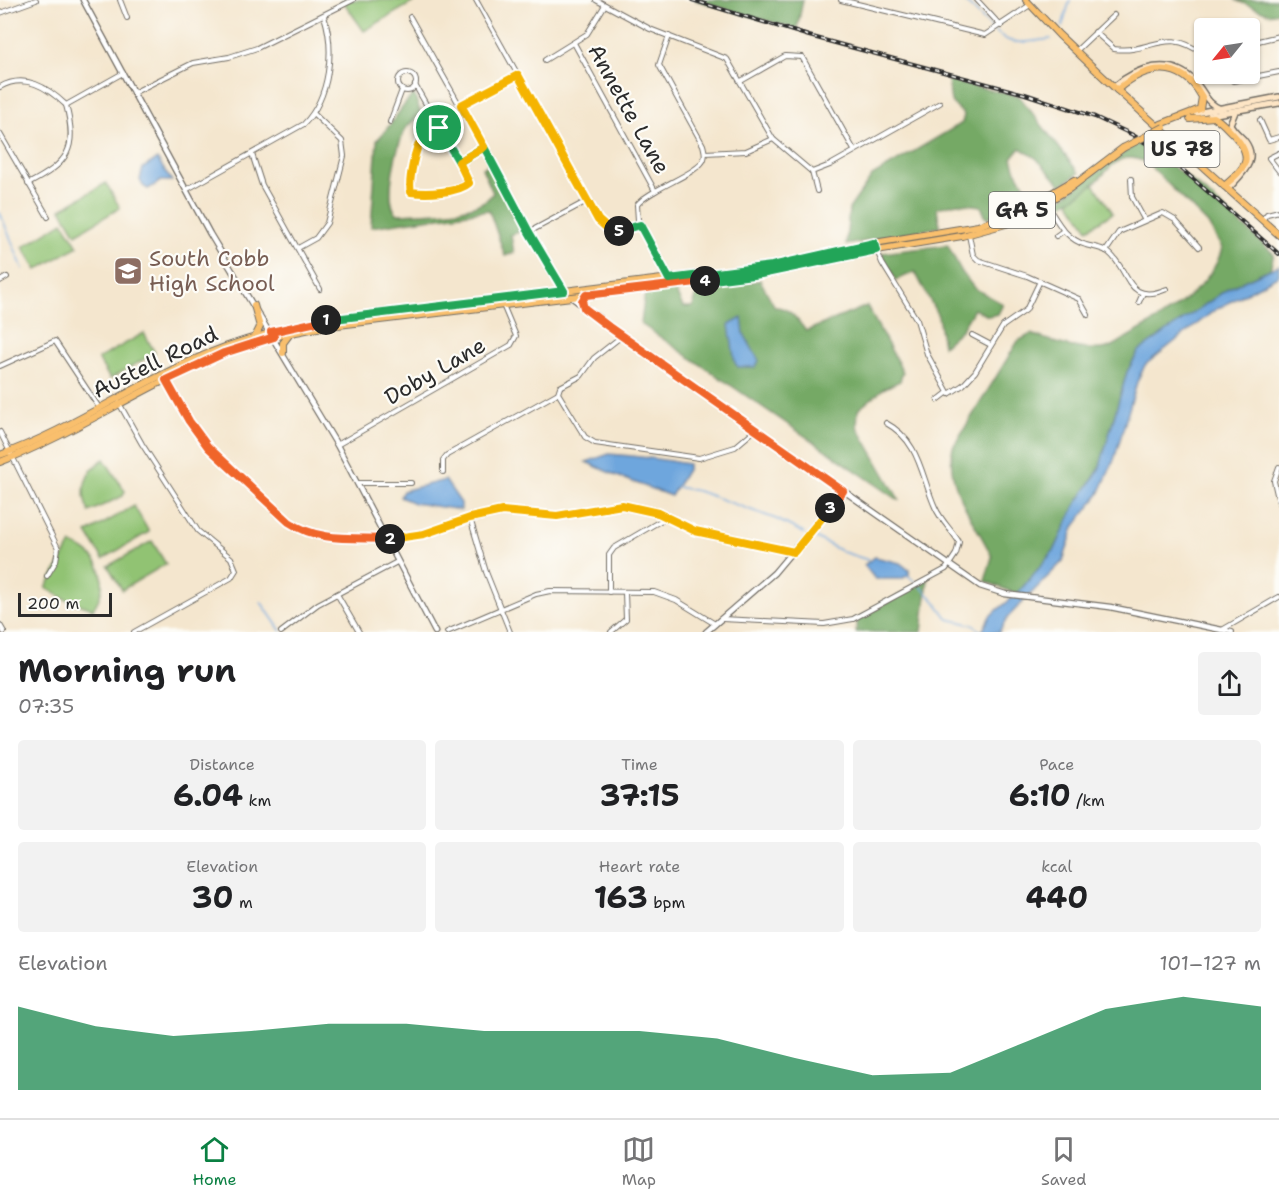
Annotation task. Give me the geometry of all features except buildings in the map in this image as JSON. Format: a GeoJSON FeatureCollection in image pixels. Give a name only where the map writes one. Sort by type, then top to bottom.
{"type":"FeatureCollection","features":[{"type":"Feature","properties":{"kind":"main road","name":"US 78"},"geometry":{"type":"LineString","coordinates":[[1028,2],[1076,52],[1279,235]]}},
{"type":"Feature","properties":{"kind":"main road"},"geometry":{"type":"LineString","coordinates":[[1116,89],[1144,69],[1170,67],[1191,77],[1210,103],[1221,108]]}},
{"type":"Feature","properties":{"kind":"main road"},"geometry":{"type":"LineString","coordinates":[[1116,89],[1149,71],[1172,70],[1190,81],[1202,97],[1202,106],[1196,113]]}},
{"type":"Feature","properties":{"kind":"main road"},"geometry":{"type":"LineString","coordinates":[[1196,113],[1279,97]]}},
{"type":"Feature","properties":{"kind":"main road"},"geometry":{"type":"LineString","coordinates":[[1210,115],[1279,103]]}},
{"type":"Feature","properties":{"kind":"main road"},"geometry":{"type":"LineString","coordinates":[[1226,188],[1244,173],[1250,158],[1246,144],[1230,124],[1235,112]]}},
{"type":"Feature","properties":{"kind":"main road","name":"GA 5"},"geometry":{"type":"LineString","coordinates":[[1173,122],[1196,113]]}},
{"type":"Feature","properties":{"kind":"main road"},"geometry":{"type":"LineString","coordinates":[[1210,115],[1220,120],[1239,140],[1246,153],[1241,171],[1226,188]]}},
{"type":"Feature","properties":{"kind":"main road","name":"GA 5"},"geometry":{"type":"LineString","coordinates":[[1173,122],[1210,115]]}},
{"type":"Feature","properties":{"kind":"main road","name":"Austell Road"},"geometry":{"type":"LineString","coordinates":[[0,455],[11,454],[62,436],[194,359],[253,337],[337,319],[564,291],[761,274],[875,247],[947,233],[1010,215],[1073,181],[1122,147],[1173,122]]}},
{"type":"Feature","properties":{"kind":"main road","name":"Austell Road"},"geometry":{"type":"LineString","coordinates":[[875,247],[969,234],[1006,224],[1052,199],[1122,147]]}},
{"type":"Feature","properties":{"kind":"main road","name":"Austell Road"},"geometry":{"type":"LineString","coordinates":[[0,462],[11,454],[100,409],[119,403],[224,353],[272,334],[586,295],[672,282]]}},
{"type":"Feature","properties":{"kind":"main road"},"geometry":{"type":"LineString","coordinates":[[584,308],[582,299],[586,295]]}},
{"type":"Feature","properties":{"kind":"main road"},"geometry":{"type":"LineString","coordinates":[[253,337],[261,327],[254,305]]}},
{"type":"Feature","properties":{"kind":"main road"},"geometry":{"type":"LineString","coordinates":[[283,353],[283,343],[290,333]]}},
{"type":"Feature","properties":{"kind":"street"},"geometry":{"type":"LineString","coordinates":[[0,14],[36,0]]}},
{"type":"Feature","properties":{"kind":"street"},"geometry":{"type":"LineString","coordinates":[[82,0],[186,190],[337,445],[435,632]]}},
{"type":"Feature","properties":{"kind":"street"},"geometry":{"type":"LineString","coordinates":[[120,0],[128,18]]}},
{"type":"Feature","properties":{"kind":"street"},"geometry":{"type":"LineString","coordinates":[[133,93],[182,67],[229,57],[257,48],[353,0]]}},
{"type":"Feature","properties":{"kind":"street"},"geometry":{"type":"LineString","coordinates":[[476,0],[598,220],[608,229],[621,231],[640,225]]}},
{"type":"Feature","properties":{"kind":"street"},"geometry":{"type":"LineString","coordinates":[[596,0],[669,36],[727,59],[773,139],[812,172],[817,191]]}},
{"type":"Feature","properties":{"kind":"street"},"geometry":{"type":"LineString","coordinates":[[841,0],[980,35],[985,35],[1001,26],[1028,2]]}},
{"type":"Feature","properties":{"kind":"street"},"geometry":{"type":"LineString","coordinates":[[977,0],[1001,26]]}},
{"type":"Feature","properties":{"kind":"street"},"geometry":{"type":"LineString","coordinates":[[545,60],[587,34],[604,5]]}},
{"type":"Feature","properties":{"kind":"street"},"geometry":{"type":"LineString","coordinates":[[1076,52],[1114,15]]}},
{"type":"Feature","properties":{"kind":"street"},"geometry":{"type":"LineString","coordinates":[[186,190],[304,124],[314,114],[327,76],[328,37],[324,16]]}},
{"type":"Feature","properties":{"kind":"street"},"geometry":{"type":"LineString","coordinates":[[410,17],[564,291],[584,308],[980,586],[1005,594],[1110,607],[1232,632]]}},
{"type":"Feature","properties":{"kind":"street"},"geometry":{"type":"LineString","coordinates":[[1095,32],[1114,49],[1173,40],[1184,42],[1194,48]]}},
{"type":"Feature","properties":{"kind":"street"},"geometry":{"type":"LineString","coordinates":[[669,36],[659,65],[703,145],[705,153],[700,166],[655,191],[638,205],[636,212],[640,225],[672,282]]}},
{"type":"Feature","properties":{"kind":"street"},"geometry":{"type":"LineString","coordinates":[[1260,41],[1279,36]]}},
{"type":"Feature","properties":{"kind":"street","name":"Annette Lane"},"geometry":{"type":"LineString","coordinates":[[574,43],[655,191]]}},
{"type":"Feature","properties":{"kind":"street"},"geometry":{"type":"LineString","coordinates":[[741,81],[785,56],[802,57],[854,150]]}},
{"type":"Feature","properties":{"kind":"street"},"geometry":{"type":"LineString","coordinates":[[1260,76],[1279,72]]}},
{"type":"Feature","properties":{"kind":"street"},"geometry":{"type":"LineString","coordinates":[[66,105],[123,73]]}},
{"type":"Feature","properties":{"kind":"street"},"geometry":{"type":"LineString","coordinates":[[402,90],[397,82],[409,73],[417,77],[415,85],[459,162],[469,183],[465,187],[411,192],[410,178],[417,149],[425,136],[439,128]]}},
{"type":"Feature","properties":{"kind":"street"},"geometry":{"type":"LineString","coordinates":[[461,105],[518,75]]}},
{"type":"Feature","properties":{"kind":"street"},"geometry":{"type":"LineString","coordinates":[[0,87],[16,80],[27,81],[66,105],[72,129],[70,151],[58,165],[28,183]]}},
{"type":"Feature","properties":{"kind":"street"},"geometry":{"type":"LineString","coordinates":[[390,123],[402,90],[415,85]]}},
{"type":"Feature","properties":{"kind":"street"},"geometry":{"type":"LineString","coordinates":[[812,172],[830,165],[940,103]]}},
{"type":"Feature","properties":{"kind":"street"},"geometry":{"type":"LineString","coordinates":[[298,248],[316,238],[327,224],[344,156],[342,141],[314,114]]}},
{"type":"Feature","properties":{"kind":"street"},"geometry":{"type":"LineString","coordinates":[[1260,120],[1269,140],[1279,137]]}},
{"type":"Feature","properties":{"kind":"street"},"geometry":{"type":"LineString","coordinates":[[0,134],[48,217]]}},
{"type":"Feature","properties":{"kind":"street"},"geometry":{"type":"LineString","coordinates":[[705,153],[746,152],[773,139]]}},
{"type":"Feature","properties":{"kind":"street"},"geometry":{"type":"LineString","coordinates":[[459,162],[484,147]]}},
{"type":"Feature","properties":{"kind":"street"},"geometry":{"type":"LineString","coordinates":[[1279,153],[1269,158],[1279,171]]}},
{"type":"Feature","properties":{"kind":"street"},"geometry":{"type":"LineString","coordinates":[[252,154],[262,185],[320,289]]}},
{"type":"Feature","properties":{"kind":"street"},"geometry":{"type":"LineString","coordinates":[[1131,179],[1132,197],[1144,219]]}},
{"type":"Feature","properties":{"kind":"street"},"geometry":{"type":"LineString","coordinates":[[1052,199],[1050,210],[1063,231],[1074,240],[1106,251],[1130,285],[1143,293],[1155,293],[1167,289]]}},
{"type":"Feature","properties":{"kind":"street"},"geometry":{"type":"LineString","coordinates":[[529,232],[587,201]]}},
{"type":"Feature","properties":{"kind":"street"},"geometry":{"type":"LineString","coordinates":[[1163,213],[1164,206]]}},
{"type":"Feature","properties":{"kind":"street"},"geometry":{"type":"LineString","coordinates":[[1037,208],[1050,210]]}},
{"type":"Feature","properties":{"kind":"street"},"geometry":{"type":"LineString","coordinates":[[1262,220],[1267,214],[1279,211]]}},
{"type":"Feature","properties":{"kind":"street"},"geometry":{"type":"LineString","coordinates":[[1106,251],[1119,231],[1163,213],[1175,220],[1199,247]]}},
{"type":"Feature","properties":{"kind":"street"},"geometry":{"type":"LineString","coordinates":[[1056,236],[1063,231]]}},
{"type":"Feature","properties":{"kind":"street"},"geometry":{"type":"LineString","coordinates":[[969,234],[973,255],[978,260],[1040,281],[1079,299],[1088,315]]}},
{"type":"Feature","properties":{"kind":"street"},"geometry":{"type":"LineString","coordinates":[[875,247],[882,263],[917,320],[927,354],[947,393]]}},
{"type":"Feature","properties":{"kind":"street"},"geometry":{"type":"LineString","coordinates":[[0,281],[7,277]]}},
{"type":"Feature","properties":{"kind":"street"},"geometry":{"type":"LineString","coordinates":[[938,400],[968,380],[989,344],[1003,326],[1026,310],[1040,281]]}},
{"type":"Feature","properties":{"kind":"street"},"geometry":{"type":"LineString","coordinates":[[1139,302],[1143,293]]}},
{"type":"Feature","properties":{"kind":"street","name":"Doby Lane"},"geometry":{"type":"LineString","coordinates":[[337,445],[511,345],[516,336],[503,305]]}},
{"type":"Feature","properties":{"kind":"street"},"geometry":{"type":"LineString","coordinates":[[972,335],[989,344]]}},
{"type":"Feature","properties":{"kind":"street"},"geometry":{"type":"LineString","coordinates":[[443,472],[443,460],[447,455],[558,393],[560,387],[581,376],[594,358],[622,336]]}},
{"type":"Feature","properties":{"kind":"street"},"geometry":{"type":"LineString","coordinates":[[0,366],[52,340],[59,345],[100,409]]}},
{"type":"Feature","properties":{"kind":"street"},"geometry":{"type":"LineString","coordinates":[[166,380],[189,421],[208,447],[289,522],[299,529],[325,538],[386,539],[424,534],[470,518],[514,510],[557,516],[622,505],[668,517],[695,531],[794,552]]}},
{"type":"Feature","properties":{"kind":"street"},"geometry":{"type":"LineString","coordinates":[[558,393],[585,437],[595,443],[699,458],[735,447],[755,430]]}},
{"type":"Feature","properties":{"kind":"street"},"geometry":{"type":"LineString","coordinates":[[119,403],[142,444],[198,531],[226,553],[236,570],[231,578],[134,632]]}},
{"type":"Feature","properties":{"kind":"street"},"geometry":{"type":"LineString","coordinates":[[722,619],[824,624],[853,619],[932,577],[948,565],[959,546],[958,540],[935,508],[912,446],[898,431],[886,423]]}},
{"type":"Feature","properties":{"kind":"street"},"geometry":{"type":"LineString","coordinates":[[0,432],[58,548],[56,561],[47,576]]}},
{"type":"Feature","properties":{"kind":"street"},"geometry":{"type":"LineString","coordinates":[[1279,467],[1274,481],[1279,503]]}},
{"type":"Feature","properties":{"kind":"street"},"geometry":{"type":"LineString","coordinates":[[357,483],[411,483]]}},
{"type":"Feature","properties":{"kind":"street"},"geometry":{"type":"LineString","coordinates":[[706,632],[765,582],[794,552],[843,491]]}},
{"type":"Feature","properties":{"kind":"street"},"geometry":{"type":"LineString","coordinates":[[609,592],[609,555],[614,548],[668,517]]}},
{"type":"Feature","properties":{"kind":"street"},"geometry":{"type":"LineString","coordinates":[[470,518],[486,572],[510,632]]}},
{"type":"Feature","properties":{"kind":"street"},"geometry":{"type":"LineString","coordinates":[[281,632],[303,613],[397,562]]}},
{"type":"Feature","properties":{"kind":"street"},"geometry":{"type":"LineString","coordinates":[[447,632],[536,594],[550,591],[664,595],[693,609],[715,624]]}},
{"type":"Feature","properties":{"kind":"street"},"geometry":{"type":"LineString","coordinates":[[611,632],[626,619],[625,593]]}},
{"type":"Feature","properties":{"kind":"street"},"geometry":{"type":"LineString","coordinates":[[337,594],[359,632]]}},
{"type":"Feature","properties":{"kind":"street"},"geometry":{"type":"LineString","coordinates":[[1222,630],[1279,597]]}},
{"type":"Feature","properties":{"kind":"street"},"geometry":{"type":"LineString","coordinates":[[0,625],[4,632]]}},
{"type":"Feature","properties":{"kind":"green space"},"geometry":{"type":"Polygon","coordinates":[[[342,0],[417,0],[364,31],[342,0]]]}},
{"type":"Feature","properties":{"kind":"green space"},"geometry":{"type":"Polygon","coordinates":[[[695,0],[803,0],[797,29],[695,0]]]}},
{"type":"Feature","properties":{"kind":"green space"},"geometry":{"type":"Polygon","coordinates":[[[1235,0],[1279,0],[1279,12],[1270,14],[1235,0]]]}},
{"type":"Feature","properties":{"kind":"green space"},"geometry":{"type":"Polygon","coordinates":[[[948,81],[1019,96],[1079,173],[1061,185],[1036,158],[1020,148],[1012,158],[1016,171],[1034,200],[986,218],[981,206],[957,203],[937,208],[940,227],[846,245],[849,209],[872,176],[962,123],[964,115],[951,102],[948,81]]]}},
{"type":"Feature","properties":{"kind":"green space"},"geometry":{"type":"Polygon","coordinates":[[[414,94],[421,114],[407,127],[399,145],[391,186],[393,208],[398,214],[450,211],[476,205],[493,193],[482,168],[490,164],[526,229],[511,235],[514,253],[505,256],[489,210],[371,227],[377,140],[414,94]]]}},
{"type":"Feature","properties":{"kind":"green space"},"geometry":{"type":"Polygon","coordinates":[[[1136,144],[1144,145],[1201,188],[1274,254],[1270,269],[1229,288],[1139,351],[1127,372],[1099,470],[1075,506],[1055,549],[1017,594],[985,581],[992,557],[957,490],[951,461],[953,447],[1018,341],[1031,334],[1083,349],[1106,349],[1113,346],[1186,299],[1209,276],[1222,248],[1208,224],[1147,163],[1137,159],[1121,159],[1088,188],[1055,208],[1055,203],[1136,144]]]}},
{"type":"Feature","properties":{"kind":"green space"},"geometry":{"type":"Polygon","coordinates":[[[106,183],[120,208],[76,234],[61,209],[106,183]]]}},
{"type":"Feature","properties":{"kind":"green space"},"geometry":{"type":"Polygon","coordinates":[[[1094,184],[1113,213],[1088,229],[1069,201],[1094,184]]]}},
{"type":"Feature","properties":{"kind":"green space"},"geometry":{"type":"Polygon","coordinates":[[[63,222],[78,246],[37,270],[23,247],[63,222]]]}},
{"type":"Feature","properties":{"kind":"green space"},"geometry":{"type":"Polygon","coordinates":[[[948,245],[961,271],[974,288],[1003,304],[998,314],[988,316],[974,309],[962,329],[943,346],[938,316],[915,272],[896,280],[881,253],[948,245]]]}},
{"type":"Feature","properties":{"kind":"green space"},"geometry":{"type":"Polygon","coordinates":[[[760,280],[775,307],[789,312],[806,331],[867,306],[903,372],[900,381],[883,389],[858,410],[857,426],[900,501],[641,324],[645,292],[674,288],[683,307],[693,307],[697,292],[760,280]]]}},
{"type":"Feature","properties":{"kind":"green space"},"geometry":{"type":"Polygon","coordinates":[[[144,333],[155,353],[110,379],[98,359],[144,333]]]}},
{"type":"Feature","properties":{"kind":"green space"},"geometry":{"type":"Polygon","coordinates":[[[104,459],[125,491],[123,496],[89,512],[84,497],[85,482],[92,470],[104,459]]]}},
{"type":"Feature","properties":{"kind":"green space"},"geometry":{"type":"Polygon","coordinates":[[[134,506],[149,532],[103,559],[87,533],[134,506]]]}},
{"type":"Feature","properties":{"kind":"green space"},"geometry":{"type":"Polygon","coordinates":[[[152,541],[166,564],[122,590],[108,566],[152,541]]]}},
{"type":"Feature","properties":{"kind":"green space"},"geometry":{"type":"Polygon","coordinates":[[[71,544],[90,555],[100,570],[102,589],[93,609],[67,600],[46,588],[71,544]]]}},
{"type":"Feature","properties":{"kind":"green space"},"geometry":{"type":"Polygon","coordinates":[[[928,579],[922,632],[856,632],[858,619],[928,579]]]}},
{"type":"Feature","properties":{"kind":"water"},"geometry":{"type":"Polygon","coordinates":[[[157,159],[172,181],[161,181],[148,189],[140,180],[143,168],[157,159]]]}},
{"type":"Feature","properties":{"kind":"water"},"geometry":{"type":"Polygon","coordinates":[[[1279,265],[1279,275],[1215,310],[1145,365],[1137,382],[1114,460],[1099,494],[1074,527],[1063,561],[1008,617],[999,632],[982,632],[990,616],[1017,594],[1055,549],[1075,506],[1099,470],[1127,372],[1139,351],[1229,288],[1279,265]]]}},
{"type":"Feature","properties":{"kind":"water"},"geometry":{"type":"Polygon","coordinates":[[[742,318],[744,334],[759,361],[755,367],[738,367],[735,363],[729,325],[742,318]]]}},
{"type":"Feature","properties":{"kind":"water"},"geometry":{"type":"Polygon","coordinates":[[[609,454],[678,462],[688,464],[688,468],[671,496],[586,462],[609,454]]]}},
{"type":"Feature","properties":{"kind":"water"},"geometry":{"type":"Polygon","coordinates":[[[445,480],[461,503],[461,510],[414,503],[400,497],[403,491],[445,480]]]}},
{"type":"Feature","properties":{"kind":"water"},"geometry":{"type":"Polygon","coordinates":[[[875,557],[900,563],[909,570],[909,575],[901,579],[875,579],[864,565],[875,557]]]}},
{"type":"Feature","properties":{"kind":"waterway"},"geometry":{"type":"LineString","coordinates":[[961,0],[1006,39],[1013,42],[1051,39]]}},
{"type":"Feature","properties":{"kind":"waterway"},"geometry":{"type":"LineString","coordinates":[[1062,27],[1070,0]]}},
{"type":"Feature","properties":{"kind":"waterway"},"geometry":{"type":"LineString","coordinates":[[0,213],[23,269]]}},
{"type":"Feature","properties":{"kind":"waterway"},"geometry":{"type":"LineString","coordinates":[[677,487],[698,491],[776,519],[804,533]]}},
{"type":"Feature","properties":{"kind":"waterway"},"geometry":{"type":"LineString","coordinates":[[813,536],[843,552],[868,560]]}},
{"type":"Feature","properties":{"kind":"waterway"},"geometry":{"type":"LineString","coordinates":[[907,575],[916,582]]}},
{"type":"Feature","properties":{"kind":"waterway"},"geometry":{"type":"LineString","coordinates":[[920,586],[948,619],[973,625],[982,632]]}},
{"type":"Feature","properties":{"kind":"waterway"},"geometry":{"type":"LineString","coordinates":[[261,602],[281,631]]}},
{"type":"Feature","properties":{"kind":"railway"},"geometry":{"type":"LineString","coordinates":[[692,0],[809,36],[1025,94],[1095,117],[1133,135],[1168,157],[1279,254]]}},
{"type":"Feature","properties":{"kind":"place","name":"South Cobb High School"},"geometry":{"type":"Point","coordinates":[128,271]}},
{"type":"Feature","properties":{"kind":"route"},"geometry":{"type":"LineString","coordinates":[[439,128],[420,141],[410,178],[411,192],[447,190],[465,187],[469,183],[459,162],[484,147],[461,105],[518,75],[598,220],[604,227],[615,231],[640,225],[669,279],[772,266],[874,243],[876,250],[793,268],[761,274],[620,290],[586,295],[582,299],[584,308],[609,327],[843,491],[794,552],[785,548],[695,531],[658,513],[635,506],[622,505],[611,505],[557,516],[514,510],[502,511],[397,540],[325,538],[299,529],[289,522],[208,447],[189,421],[166,380],[224,353],[274,337],[271,332],[337,319],[564,291],[529,232],[484,147],[459,162],[439,128]]}}]}
